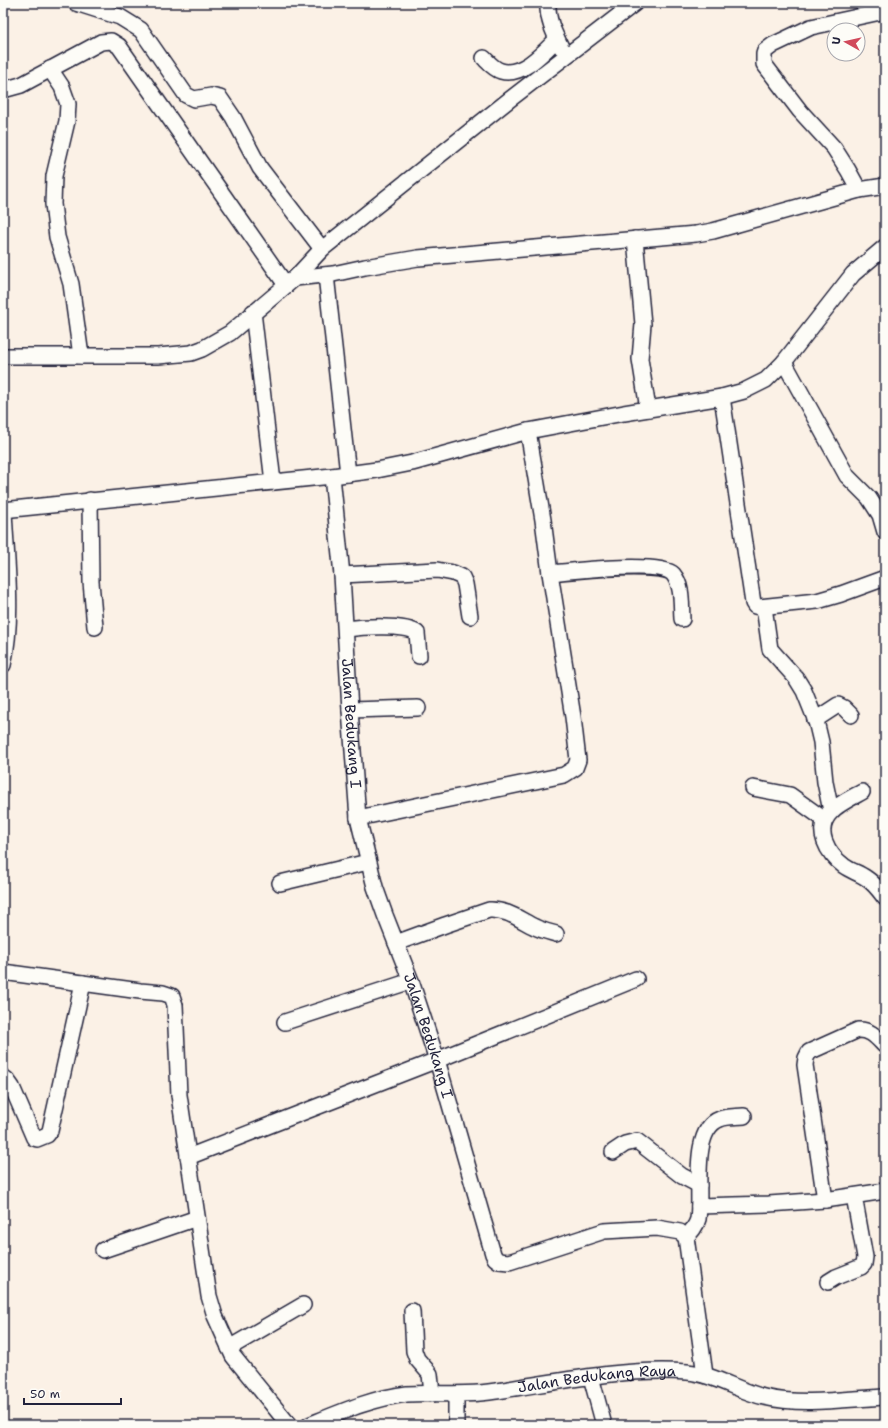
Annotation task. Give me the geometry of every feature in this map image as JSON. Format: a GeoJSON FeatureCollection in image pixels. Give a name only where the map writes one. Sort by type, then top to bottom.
{"type":"FeatureCollection","features":[{"type":"Feature","properties":{"kind":"street"},"geometry":{"type":"LineString","coordinates":[[76,3],[120,17],[141,30],[186,95],[194,99],[212,96],[220,98],[233,117],[260,168],[322,250]]}},
{"type":"Feature","properties":{"kind":"street"},"geometry":{"type":"LineString","coordinates":[[548,3],[548,14],[552,29],[566,57]]}},
{"type":"Feature","properties":{"kind":"street"},"geometry":{"type":"LineString","coordinates":[[3,356],[158,356],[191,353],[221,339],[291,281],[322,250],[503,105],[635,3]]}},
{"type":"Feature","properties":{"kind":"street"},"geometry":{"type":"LineString","coordinates":[[859,190],[834,148],[800,111],[768,69],[763,61],[764,54],[765,51],[774,45],[810,27],[885,11]]}},
{"type":"Feature","properties":{"kind":"street"},"geometry":{"type":"LineString","coordinates":[[484,58],[496,69],[502,72],[513,71],[521,69],[529,64],[557,40]]}},
{"type":"Feature","properties":{"kind":"street"},"geometry":{"type":"LineString","coordinates":[[3,90],[21,85],[101,42],[111,41],[119,46],[291,281]]}},
{"type":"Feature","properties":{"kind":"street"},"geometry":{"type":"LineString","coordinates":[[50,69],[62,86],[68,104],[67,121],[54,176],[53,204],[57,237],[71,284],[81,356]]}},
{"type":"Feature","properties":{"kind":"street"},"geometry":{"type":"LineString","coordinates":[[291,281],[418,258],[635,240],[709,232],[859,190],[885,186]]}},
{"type":"Feature","properties":{"kind":"street"},"geometry":{"type":"LineString","coordinates":[[635,240],[643,324],[640,360],[648,409]]}},
{"type":"Feature","properties":{"kind":"street"},"geometry":{"type":"LineString","coordinates":[[3,665],[6,650],[9,605],[3,510],[348,474],[412,463],[528,431],[722,397],[744,391],[766,380],[784,362],[853,274],[885,247]]}},
{"type":"Feature","properties":{"kind":"street"},"geometry":{"type":"LineString","coordinates":[[326,275],[348,474]]}},
{"type":"Feature","properties":{"kind":"street"},"geometry":{"type":"LineString","coordinates":[[252,312],[273,482]]}},
{"type":"Feature","properties":{"kind":"street"},"geometry":{"type":"LineString","coordinates":[[784,362],[847,476],[869,498],[880,515],[885,532]]}},
{"type":"Feature","properties":{"kind":"street"},"geometry":{"type":"LineString","coordinates":[[722,397],[753,603],[756,607],[816,601],[841,594],[885,578]]}},
{"type":"Feature","properties":{"kind":"street"},"geometry":{"type":"LineString","coordinates":[[358,818],[564,775],[575,768],[578,760],[573,716],[528,431]]}},
{"type":"Feature","properties":{"kind":"street","name":"Jalan Bedukang I"},"geometry":{"type":"LineString","coordinates":[[332,476],[342,576],[358,818],[368,862],[385,915],[411,981],[437,1060],[492,1254],[499,1261],[509,1262],[599,1232],[656,1228],[680,1232],[686,1237]]}},
{"type":"Feature","properties":{"kind":"street"},"geometry":{"type":"LineString","coordinates":[[90,500],[91,582],[95,627]]}},
{"type":"Feature","properties":{"kind":"street"},"geometry":{"type":"LineString","coordinates":[[550,573],[646,567],[667,570],[672,574],[681,590],[682,618]]}},
{"type":"Feature","properties":{"kind":"street"},"geometry":{"type":"LineString","coordinates":[[342,576],[437,570],[453,573],[462,577],[465,584],[470,616]]}},
{"type":"Feature","properties":{"kind":"street"},"geometry":{"type":"LineString","coordinates":[[764,607],[770,649],[796,678],[804,691],[822,742],[828,816],[822,830],[828,850],[845,867],[865,877],[877,887],[885,898]]}},
{"type":"Feature","properties":{"kind":"street"},"geometry":{"type":"LineString","coordinates":[[346,629],[392,627],[413,630],[417,633],[419,656]]}},
{"type":"Feature","properties":{"kind":"street"},"geometry":{"type":"LineString","coordinates":[[815,720],[838,705],[844,708],[851,715]]}},
{"type":"Feature","properties":{"kind":"street"},"geometry":{"type":"LineString","coordinates":[[350,710],[418,708]]}},
{"type":"Feature","properties":{"kind":"street"},"geometry":{"type":"LineString","coordinates":[[753,788],[790,795],[828,816]]}},
{"type":"Feature","properties":{"kind":"street"},"geometry":{"type":"LineString","coordinates":[[828,816],[862,792]]}},
{"type":"Feature","properties":{"kind":"street"},"geometry":{"type":"LineString","coordinates":[[280,883],[368,862]]}},
{"type":"Feature","properties":{"kind":"street"},"geometry":{"type":"LineString","coordinates":[[396,943],[489,910],[509,913],[536,928],[556,934]]}},
{"type":"Feature","properties":{"kind":"street"},"geometry":{"type":"LineString","coordinates":[[3,972],[163,993],[172,996],[174,1005],[179,1095],[209,1296],[215,1316],[233,1356],[289,1425]]}},
{"type":"Feature","properties":{"kind":"street"},"geometry":{"type":"LineString","coordinates":[[188,1158],[437,1060],[636,979]]}},
{"type":"Feature","properties":{"kind":"street"},"geometry":{"type":"LineString","coordinates":[[285,1022],[411,981]]}},
{"type":"Feature","properties":{"kind":"street"},"geometry":{"type":"LineString","coordinates":[[3,1077],[12,1087],[34,1138],[37,1139],[47,1135],[50,1131],[83,983]]}},
{"type":"Feature","properties":{"kind":"street"},"geometry":{"type":"LineString","coordinates":[[825,1200],[805,1065],[807,1054],[858,1030],[867,1031],[874,1035],[885,1046]]}},
{"type":"Feature","properties":{"kind":"street"},"geometry":{"type":"LineString","coordinates":[[705,1375],[686,1237],[693,1230],[698,1221],[700,1155],[705,1135],[713,1122],[720,1118],[744,1116]]}},
{"type":"Feature","properties":{"kind":"street"},"geometry":{"type":"LineString","coordinates":[[613,1152],[625,1144],[637,1141],[641,1142],[677,1172],[699,1185]]}},
{"type":"Feature","properties":{"kind":"street"},"geometry":{"type":"LineString","coordinates":[[699,1206],[769,1204],[825,1200],[885,1191]]}},
{"type":"Feature","properties":{"kind":"street"},"geometry":{"type":"LineString","coordinates":[[828,1282],[836,1277],[861,1267],[864,1264],[865,1256],[854,1196]]}},
{"type":"Feature","properties":{"kind":"street"},"geometry":{"type":"LineString","coordinates":[[103,1250],[197,1218]]}},
{"type":"Feature","properties":{"kind":"street"},"geometry":{"type":"LineString","coordinates":[[229,1348],[303,1304]]}},
{"type":"Feature","properties":{"kind":"street"},"geometry":{"type":"LineString","coordinates":[[412,1311],[414,1351],[417,1359],[430,1374],[432,1394]]}},
{"type":"Feature","properties":{"kind":"street","name":"Jalan Bedukang Raya"},"geometry":{"type":"LineString","coordinates":[[309,1425],[348,1409],[407,1394],[456,1394],[487,1392],[650,1370],[690,1372],[705,1375],[745,1392],[765,1398],[785,1401],[885,1397]]}},
{"type":"Feature","properties":{"kind":"street"},"geometry":{"type":"LineString","coordinates":[[591,1377],[604,1425]]}},
{"type":"Feature","properties":{"kind":"street"},"geometry":{"type":"LineString","coordinates":[[456,1394],[456,1425]]}}]}
